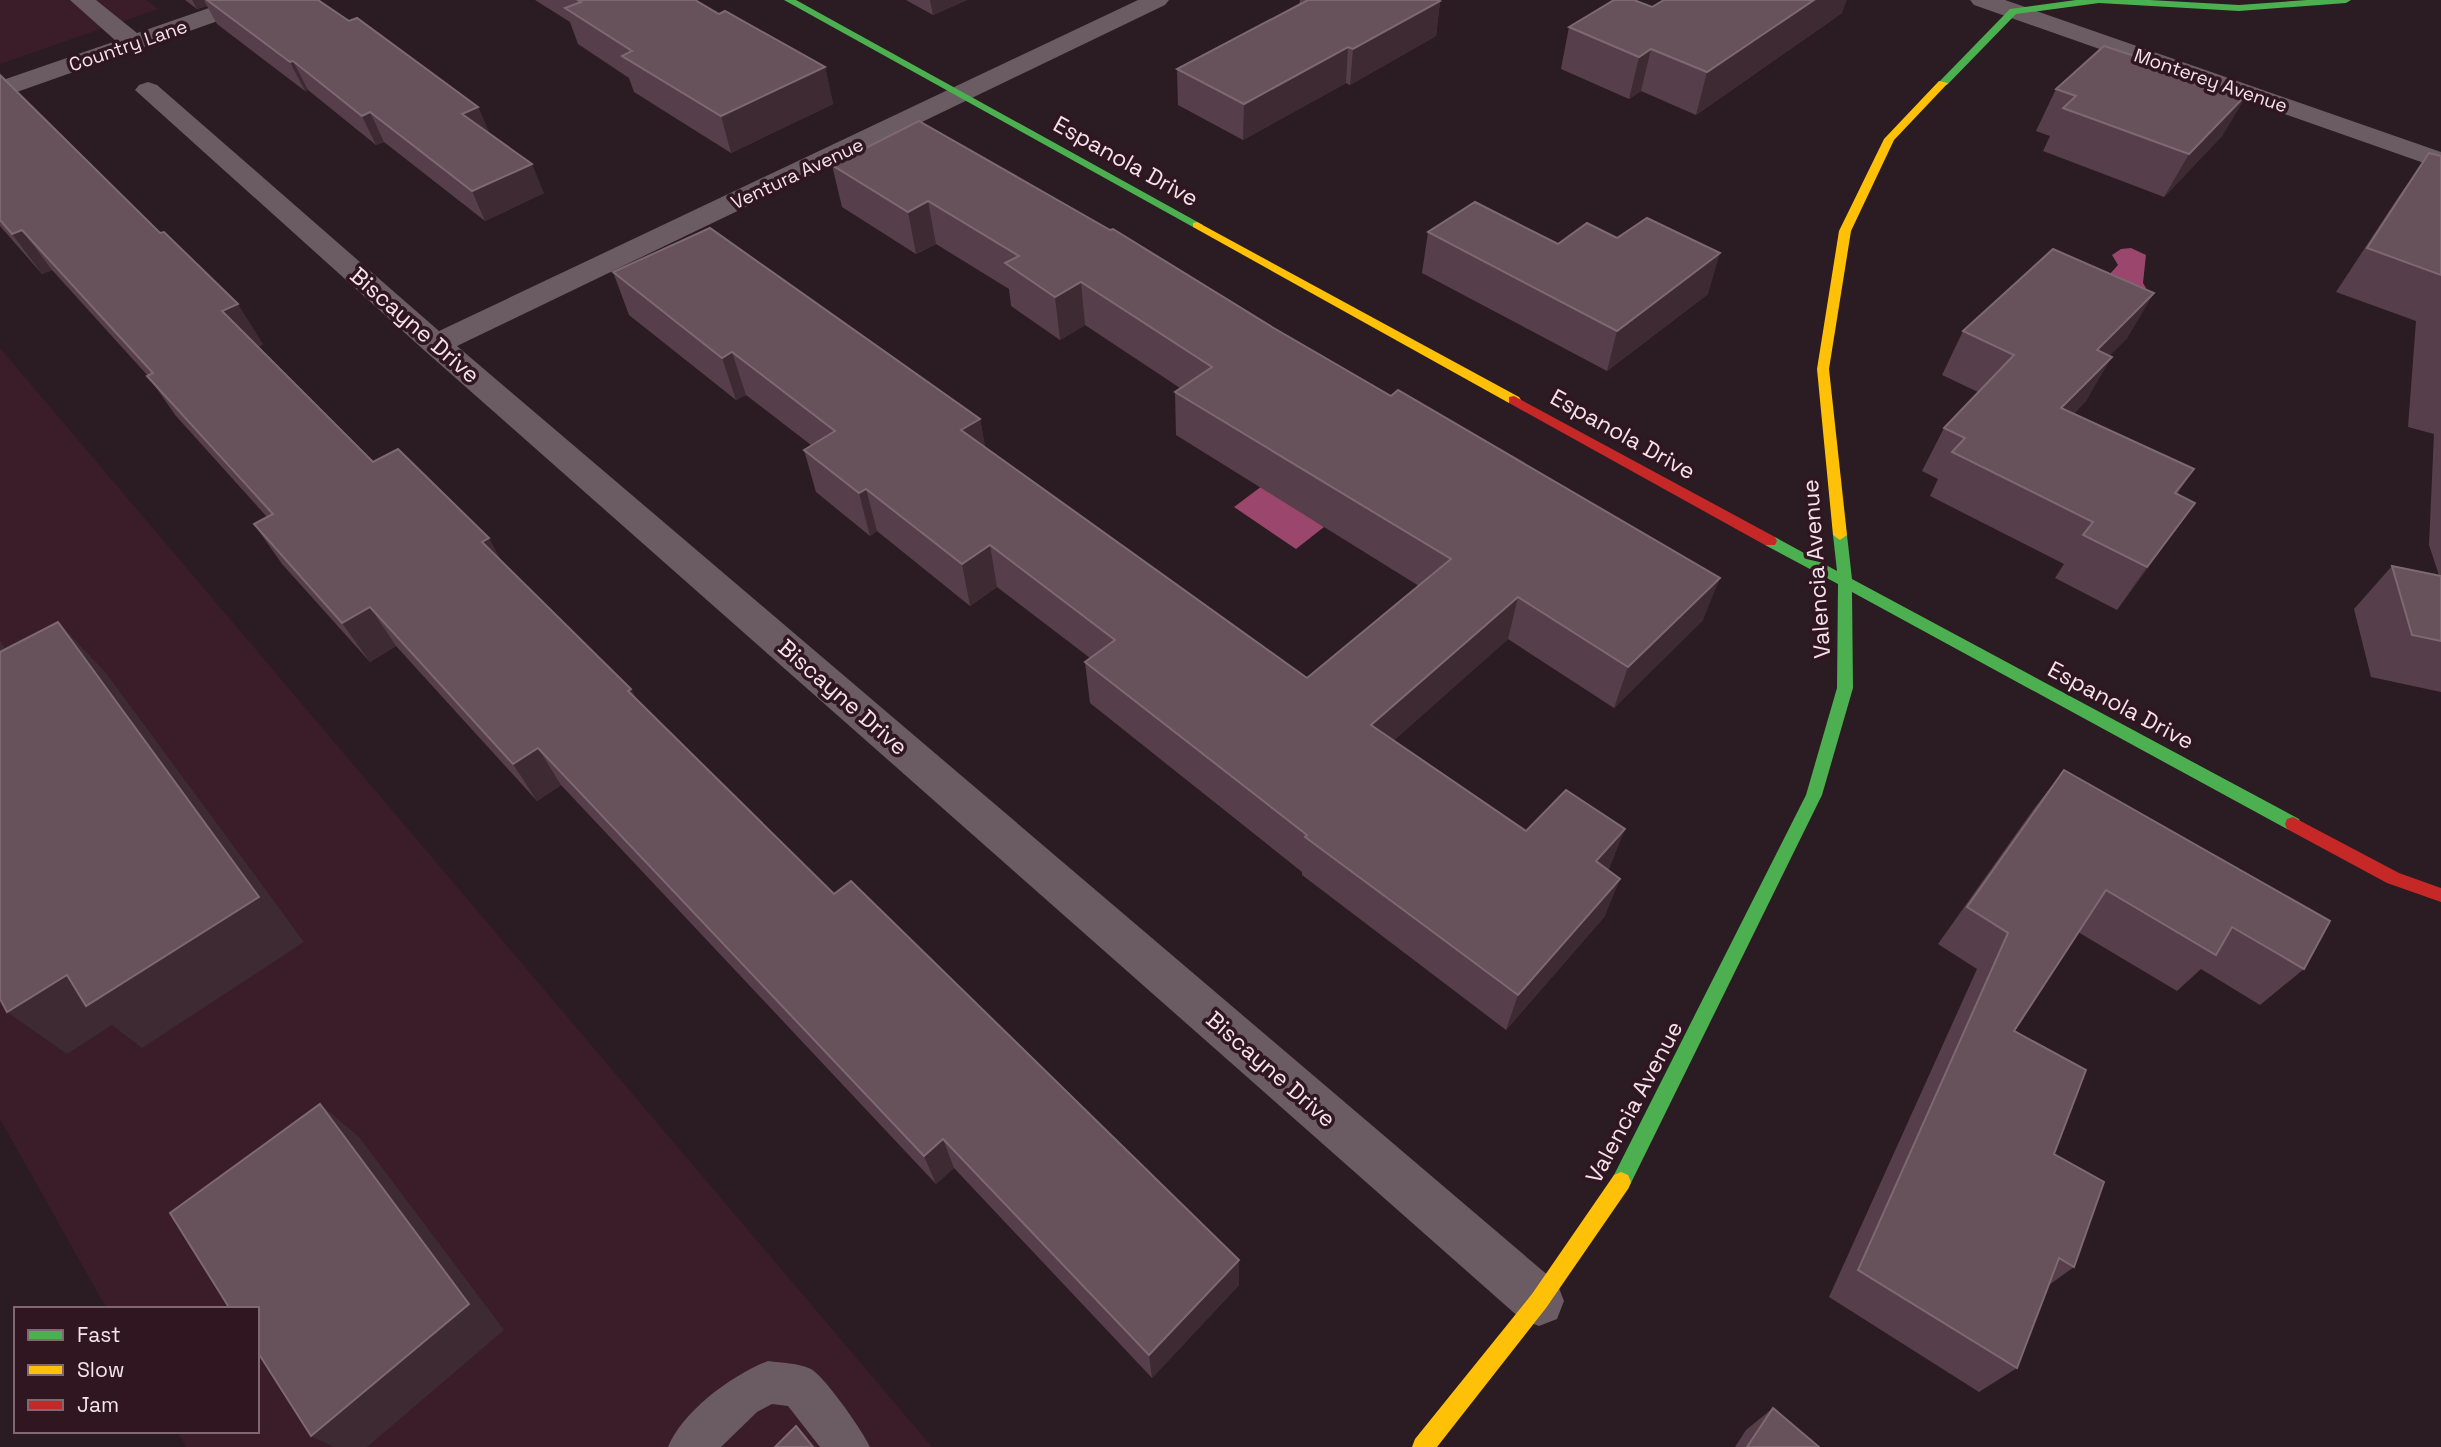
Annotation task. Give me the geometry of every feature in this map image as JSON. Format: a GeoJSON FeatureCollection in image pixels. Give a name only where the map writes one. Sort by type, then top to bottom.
{"type":"FeatureCollection","features":[{"type":"Feature","properties":{"kind":"street"},"geometry":{"type":"LineString","coordinates":[[82,0],[134,43]]}},
{"type":"Feature","properties":{"kind":"street","name":"Country Lane"},"geometry":{"type":"LineString","coordinates":[[0,90],[255,0]]}},
{"type":"Feature","properties":{"kind":"street","name":"Espanola Drive"},"geometry":{"type":"LineString","coordinates":[[789,0],[1845,582],[2393,877],[2441,895]]}},
{"type":"Feature","properties":{"kind":"street","name":"Ventura Avenue"},"geometry":{"type":"LineString","coordinates":[[436,344],[961,96],[1157,0]]}},
{"type":"Feature","properties":{"kind":"street","name":"Monterey Avenue"},"geometry":{"type":"LineString","coordinates":[[1982,0],[2441,161]]}},
{"type":"Feature","properties":{"kind":"street"},"geometry":{"type":"LineString","coordinates":[[2013,11],[2099,0],[2239,8],[2346,0]]}},
{"type":"Feature","properties":{"kind":"street","name":"Valencia Avenue"},"geometry":{"type":"LineString","coordinates":[[1423,1447],[1539,1301],[1622,1180],[1814,795],[1846,688],[1845,582],[1823,369],[1845,231],[1889,139],[2013,11]]}},
{"type":"Feature","properties":{"kind":"street","name":"Biscayne Drive"},"geometry":{"type":"LineString","coordinates":[[148,90],[436,344],[1539,1301]]}},
{"type":"Feature","properties":{"kind":"lane"},"geometry":{"type":"LineString","coordinates":[[690,1447],[742,1397],[768,1382],[799,1386],[848,1447]]}},
{"type":"Feature","properties":{"kind":"shaded area"},"geometry":{"type":"Polygon","coordinates":[[[0,0],[146,0],[158,9],[0,64],[0,0]]]}},
{"type":"Feature","properties":{"kind":"shaded area"},"geometry":{"type":"Polygon","coordinates":[[[2131,248],[2146,255],[2144,290],[2109,275],[2118,265],[2112,255],[2121,249],[2131,248]]]}},
{"type":"Feature","properties":{"kind":"shaded area"},"geometry":{"type":"Polygon","coordinates":[[[0,348],[932,1447],[186,1447],[178,1433],[259,1433],[259,1307],[106,1307],[0,1119],[0,348]]]}},
{"type":"Feature","properties":{"kind":"shaded area"},"geometry":{"type":"Polygon","coordinates":[[[1262,486],[1324,527],[1296,549],[1234,507],[1262,486]]]}},
{"type":"Feature","properties":{"kind":"building"},"geometry":{"type":"Polygon","coordinates":[[[207,0],[318,0],[349,21],[357,18],[478,107],[462,114],[532,164],[472,191],[370,112],[362,116],[293,61],[290,62],[207,0]]]}},
{"type":"Feature","properties":{"kind":"building"},"geometry":{"type":"Polygon","coordinates":[[[578,0],[695,0],[719,14],[725,11],[825,67],[721,116],[622,56],[632,51],[565,8],[581,2],[578,0]]]}},
{"type":"Feature","properties":{"kind":"building"},"geometry":{"type":"Polygon","coordinates":[[[1308,0],[1440,1],[1244,104],[1177,69],[1308,0]]]}},
{"type":"Feature","properties":{"kind":"building"},"geometry":{"type":"Polygon","coordinates":[[[1614,0],[1634,0],[1652,7],[1664,0],[1814,0],[1707,72],[1651,49],[1639,57],[1569,27],[1614,0]]]}},
{"type":"Feature","properties":{"kind":"building"},"geometry":{"type":"Polygon","coordinates":[[[2104,46],[2248,93],[2189,154],[2063,108],[2076,96],[2056,89],[2104,46]]]}},
{"type":"Feature","properties":{"kind":"building"},"geometry":{"type":"Polygon","coordinates":[[[0,75],[160,233],[164,232],[238,304],[222,311],[373,462],[398,449],[489,538],[482,542],[631,689],[628,691],[834,894],[851,881],[1239,1260],[1149,1355],[943,1139],[924,1156],[538,748],[513,764],[370,607],[342,623],[254,524],[273,514],[147,376],[153,373],[22,230],[12,234],[0,220],[0,75]]]}},
{"type":"Feature","properties":{"kind":"building"},"geometry":{"type":"Polygon","coordinates":[[[919,121],[1110,230],[1113,229],[1272,327],[1391,396],[1398,390],[1720,578],[1628,667],[1518,597],[1371,725],[1526,831],[1566,790],[1625,829],[1596,861],[1620,879],[1518,995],[1305,837],[1307,835],[1085,662],[1115,640],[990,545],[962,564],[866,489],[859,493],[804,450],[835,431],[732,352],[722,358],[613,272],[710,228],[980,419],[961,430],[1307,678],[1451,559],[1175,392],[1212,367],[1081,282],[1055,297],[1005,263],[1019,256],[928,201],[908,212],[832,165],[919,121]]]}},
{"type":"Feature","properties":{"kind":"building"},"geometry":{"type":"Polygon","coordinates":[[[2429,153],[2441,156],[2441,275],[2367,248],[2429,153]]]}},
{"type":"Feature","properties":{"kind":"building"},"geometry":{"type":"Polygon","coordinates":[[[1475,202],[1558,244],[1587,223],[1617,238],[1647,218],[1720,253],[1617,331],[1428,232],[1475,202]]]}},
{"type":"Feature","properties":{"kind":"building"},"geometry":{"type":"Polygon","coordinates":[[[2053,249],[2154,293],[2097,350],[2112,357],[2061,408],[2194,469],[2175,493],[2195,503],[2147,567],[2083,535],[2093,522],[1952,452],[1965,438],[1944,428],[2014,355],[1963,331],[2053,249]]]}},
{"type":"Feature","properties":{"kind":"building"},"geometry":{"type":"Polygon","coordinates":[[[2392,566],[2441,576],[2441,641],[2412,635],[2392,566]]]}},
{"type":"Feature","properties":{"kind":"building"},"geometry":{"type":"Polygon","coordinates":[[[58,622],[259,897],[86,1006],[67,975],[7,1012],[0,999],[0,652],[58,622]]]}},
{"type":"Feature","properties":{"kind":"building"},"geometry":{"type":"Polygon","coordinates":[[[2064,770],[2330,921],[2304,969],[2232,927],[2216,955],[2106,890],[2014,1031],[2086,1070],[2054,1154],[2104,1182],[2074,1267],[2059,1258],[2017,1368],[1858,1270],[2008,933],[1967,907],[2064,770]]]}},
{"type":"Feature","properties":{"kind":"building"},"geometry":{"type":"Polygon","coordinates":[[[320,1104],[469,1304],[311,1436],[259,1354],[259,1307],[229,1307],[170,1213],[320,1104]]]}},
{"type":"Feature","properties":{"kind":"building"},"geometry":{"type":"Polygon","coordinates":[[[1773,1408],[1819,1447],[1747,1447],[1773,1408]]]}},
{"type":"Feature","properties":{"kind":"building"},"geometry":{"type":"Polygon","coordinates":[[[796,1426],[813,1447],[775,1447],[796,1426]]]}},
{"type":"Feature","properties":{"kind":"traffic: fast"},"geometry":{"type":"LineString","coordinates":[[789,0],[1197,225]]}},
{"type":"Feature","properties":{"kind":"traffic: fast"},"geometry":{"type":"LineString","coordinates":[[1943,83],[2013,11],[2099,0],[2239,8],[2346,0]]}},
{"type":"Feature","properties":{"kind":"traffic: fast"},"geometry":{"type":"LineString","coordinates":[[1621,1182],[1814,795],[1845,688],[1845,582],[1840,535]]}},
{"type":"Feature","properties":{"kind":"traffic: fast"},"geometry":{"type":"LineString","coordinates":[[1770,541],[2293,824]]}},
{"type":"Feature","properties":{"kind":"traffic: slow"},"geometry":{"type":"LineString","coordinates":[[1840,535],[1823,369],[1845,231],[1889,139],[1943,83]]}},
{"type":"Feature","properties":{"kind":"traffic: slow"},"geometry":{"type":"LineString","coordinates":[[1197,225],[1514,400]]}},
{"type":"Feature","properties":{"kind":"traffic: slow"},"geometry":{"type":"LineString","coordinates":[[1423,1447],[1539,1301],[1621,1182]]}},
{"type":"Feature","properties":{"kind":"traffic: jam"},"geometry":{"type":"LineString","coordinates":[[1514,400],[1770,541]]}},
{"type":"Feature","properties":{"kind":"traffic: jam"},"geometry":{"type":"LineString","coordinates":[[2293,824],[2393,878],[2441,895]]}}]}
